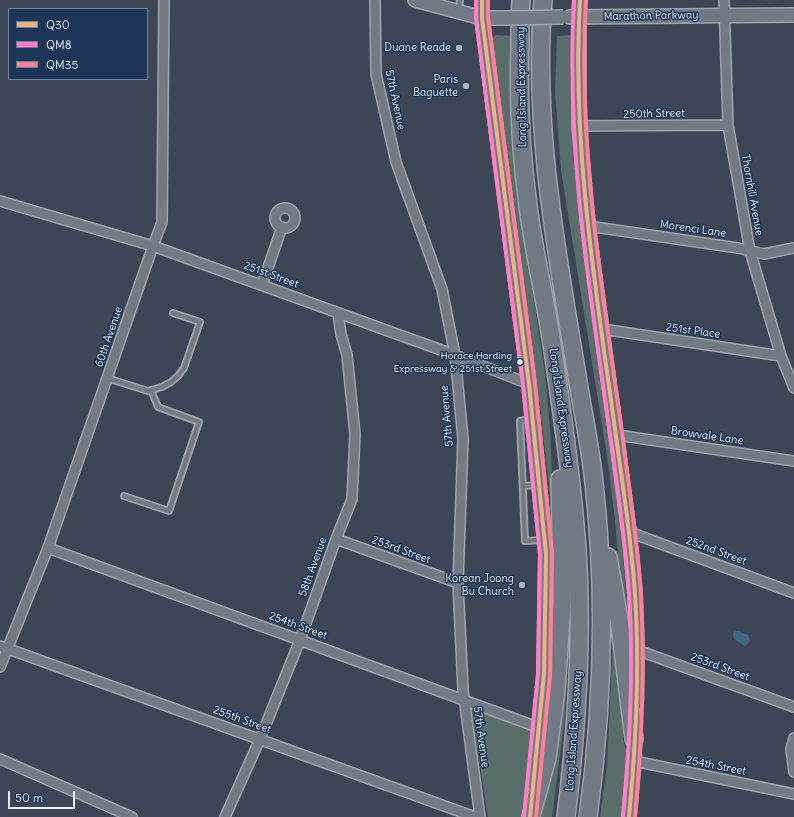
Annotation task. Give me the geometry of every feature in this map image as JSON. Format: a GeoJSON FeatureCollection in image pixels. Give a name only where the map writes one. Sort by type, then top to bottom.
{"type":"FeatureCollection","features":[{"type":"Feature","properties":{"kind":"highway","name":"Long Island Expressway"},"geometry":{"type":"LineString","coordinates":[[521,0],[519,71],[521,135],[528,206],[552,343],[571,484],[577,550],[579,604],[578,674],[575,736],[566,817]]}},
{"type":"Feature","properties":{"kind":"highway","name":"Long Island Expressway"},"geometry":{"type":"LineString","coordinates":[[543,0],[541,71],[543,132],[549,196],[594,482],[599,546],[601,611],[600,673],[597,735],[588,817]]}},
{"type":"Feature","properties":{"kind":"highway"},"geometry":{"type":"LineString","coordinates":[[531,817],[547,758],[556,690],[562,603],[560,480],[552,343]]}},
{"type":"Feature","properties":{"kind":"highway"},"geometry":{"type":"LineString","coordinates":[[594,482],[620,626],[634,739]]}},
{"type":"Feature","properties":{"kind":"main road","name":"Marathon Parkway"},"geometry":{"type":"LineString","coordinates":[[415,0],[459,6],[482,18],[794,15]]}},
{"type":"Feature","properties":{"kind":"main road"},"geometry":{"type":"LineString","coordinates":[[482,0],[482,18],[529,384],[546,554],[544,674],[531,817]]}},
{"type":"Feature","properties":{"kind":"main road"},"geometry":{"type":"LineString","coordinates":[[580,0],[579,126],[588,226],[617,435],[635,594],[637,650],[634,761],[629,817]]}},
{"type":"Feature","properties":{"kind":"street","name":"60th Avenue"},"geometry":{"type":"LineString","coordinates":[[0,667],[4,647],[48,548],[162,222],[164,0]]}},
{"type":"Feature","properties":{"kind":"street","name":"57th Avenue"},"geometry":{"type":"LineString","coordinates":[[375,0],[376,74],[396,162],[442,289],[455,355],[463,439],[458,583],[464,700],[480,817]]}},
{"type":"Feature","properties":{"kind":"street","name":"Thornhill Avenue"},"geometry":{"type":"LineString","coordinates":[[724,0],[728,125],[750,252],[781,356],[794,388]]}},
{"type":"Feature","properties":{"kind":"street","name":"250th Street"},"geometry":{"type":"LineString","coordinates":[[579,126],[728,125]]}},
{"type":"Feature","properties":{"kind":"street","name":"251st Street"},"geometry":{"type":"LineString","coordinates":[[0,201],[153,246],[455,355],[529,384]]}},
{"type":"Feature","properties":{"kind":"street","name":"Morenci Lane"},"geometry":{"type":"LineString","coordinates":[[588,226],[738,248],[764,254],[794,248]]}},
{"type":"Feature","properties":{"kind":"street"},"geometry":{"type":"LineString","coordinates":[[262,285],[282,227]]}},
{"type":"Feature","properties":{"kind":"street","name":"58th Avenue"},"geometry":{"type":"LineString","coordinates":[[225,817],[260,739],[300,640],[352,499],[355,434],[347,355],[341,334],[338,313]]}},
{"type":"Feature","properties":{"kind":"street","name":"251st Place"},"geometry":{"type":"LineString","coordinates":[[602,329],[781,356]]}},
{"type":"Feature","properties":{"kind":"street","name":"Browvale Lane"},"geometry":{"type":"LineString","coordinates":[[617,435],[794,461]]}},
{"type":"Feature","properties":{"kind":"street","name":"252nd Street"},"geometry":{"type":"LineString","coordinates":[[629,532],[794,593]]}},
{"type":"Feature","properties":{"kind":"street","name":"253rd Street"},"geometry":{"type":"LineString","coordinates":[[336,539],[458,583]]}},
{"type":"Feature","properties":{"kind":"street","name":"254th Street"},"geometry":{"type":"LineString","coordinates":[[48,548],[540,728]]}},
{"type":"Feature","properties":{"kind":"street","name":"255th Street"},"geometry":{"type":"LineString","coordinates":[[4,647],[475,817]]}},
{"type":"Feature","properties":{"kind":"street","name":"253rd Street"},"geometry":{"type":"LineString","coordinates":[[637,650],[794,707]]}},
{"type":"Feature","properties":{"kind":"street"},"geometry":{"type":"LineString","coordinates":[[794,738],[791,749],[794,772]]}},
{"type":"Feature","properties":{"kind":"street"},"geometry":{"type":"LineString","coordinates":[[0,759],[132,817]]}},
{"type":"Feature","properties":{"kind":"street","name":"254th Street"},"geometry":{"type":"LineString","coordinates":[[634,761],[794,794]]}},
{"type":"Feature","properties":{"kind":"lane"},"geometry":{"type":"LineString","coordinates":[[107,378],[148,391],[162,387],[178,376],[184,368],[200,322],[173,313]]}},
{"type":"Feature","properties":{"kind":"lane"},"geometry":{"type":"LineString","coordinates":[[124,496],[169,511],[199,422],[158,407],[151,390]]}},
{"type":"Feature","properties":{"kind":"lane"},"geometry":{"type":"LineString","coordinates":[[532,418],[520,421],[525,541],[544,540]]}},
{"type":"Feature","properties":{"kind":"lane"},"geometry":{"type":"LineString","coordinates":[[523,486],[539,484]]}},
{"type":"Feature","properties":{"kind":"green space"},"geometry":{"type":"Polygon","coordinates":[[[496,35],[513,36],[510,90],[513,129],[520,209],[545,374],[550,428],[555,540],[541,414],[491,51],[492,38],[496,35]]]}},
{"type":"Feature","properties":{"kind":"green space"},"geometry":{"type":"Polygon","coordinates":[[[572,35],[570,80],[573,158],[620,522],[631,654],[622,599],[607,456],[561,170],[555,92],[557,36],[572,35]]]}},
{"type":"Feature","properties":{"kind":"green space"},"geometry":{"type":"Polygon","coordinates":[[[613,641],[617,641],[624,713],[623,739],[628,756],[622,817],[600,817],[607,765],[613,641]]]}},
{"type":"Feature","properties":{"kind":"green space"},"geometry":{"type":"Polygon","coordinates":[[[566,649],[568,649],[565,718],[552,817],[541,817],[557,734],[566,649]]]}},
{"type":"Feature","properties":{"kind":"green space"},"geometry":{"type":"Polygon","coordinates":[[[471,708],[535,732],[521,817],[488,817],[471,708]]]}},
{"type":"Feature","properties":{"kind":"water"},"geometry":{"type":"Polygon","coordinates":[[[736,631],[748,635],[750,641],[745,646],[734,639],[733,633],[736,631]]]}},
{"type":"Feature","properties":{"kind":"transit line","name":"QM8"},"geometry":{"type":"LineString","coordinates":[[476,0],[476,19],[523,385],[540,554],[538,674],[524,816]]}},
{"type":"Feature","properties":{"kind":"transit line","name":"Q30"},"geometry":{"type":"LineString","coordinates":[[482,0],[482,18],[529,384],[546,554],[544,674],[530,817]]}},
{"type":"Feature","properties":{"kind":"transit line","name":"QM35"},"geometry":{"type":"LineString","coordinates":[[488,0],[488,18],[535,383],[552,553],[550,675],[536,817]]}},
{"type":"Feature","properties":{"kind":"transit line","name":"QM8"},"geometry":{"type":"LineString","coordinates":[[574,0],[572,57],[573,114],[582,228],[620,507],[629,594],[631,678],[628,761],[623,816]]}},
{"type":"Feature","properties":{"kind":"transit line","name":"Q30"},"geometry":{"type":"LineString","coordinates":[[580,0],[578,57],[579,113],[588,226],[628,523],[635,595],[637,678],[634,762],[629,817]]}},
{"type":"Feature","properties":{"kind":"transit line","name":"QM35"},"geometry":{"type":"LineString","coordinates":[[586,0],[584,56],[585,112],[594,224],[634,521],[641,595],[643,650],[642,706],[635,817]]}},
{"type":"Feature","properties":{"kind":"place","name":"Duane Reade"},"geometry":{"type":"Point","coordinates":[459,48]}},
{"type":"Feature","properties":{"kind":"place","name":"Paris Baguette"},"geometry":{"type":"Point","coordinates":[466,86]}},
{"type":"Feature","properties":{"kind":"place","name":"Horace Harding Expressway & 251st Street"},"geometry":{"type":"Point","coordinates":[520,362]}},
{"type":"Feature","properties":{"kind":"place","name":"Korean Joong Bu Church"},"geometry":{"type":"Point","coordinates":[522,585]}}]}
